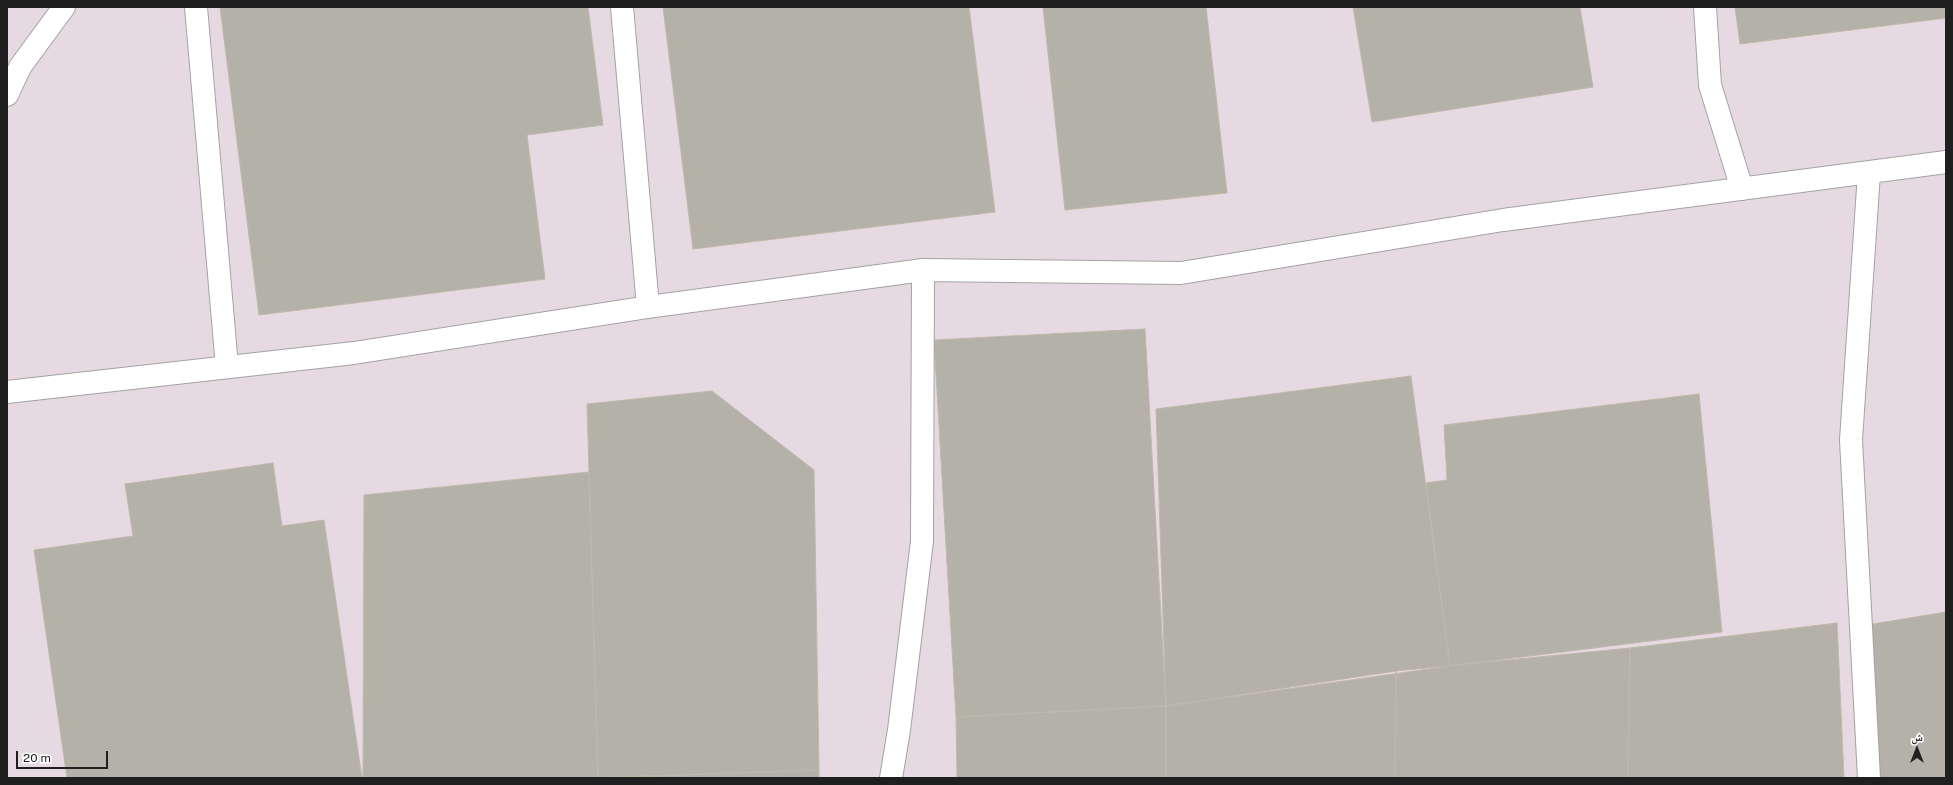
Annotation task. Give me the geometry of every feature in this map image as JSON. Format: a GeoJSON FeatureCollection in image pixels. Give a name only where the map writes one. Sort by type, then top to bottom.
{"type":"FeatureCollection","features":[{"type":"Feature","properties":{"kind":"street"},"geometry":{"type":"LineString","coordinates":[[7,95],[20,67],[64,7]]}},
{"type":"Feature","properties":{"kind":"street"},"geometry":{"type":"LineString","coordinates":[[196,7],[227,367]]}},
{"type":"Feature","properties":{"kind":"street"},"geometry":{"type":"LineString","coordinates":[[622,7],[648,307]]}},
{"type":"Feature","properties":{"kind":"street"},"geometry":{"type":"LineString","coordinates":[[1705,7],[1710,85],[1742,189]]}},
{"type":"Feature","properties":{"kind":"street"},"geometry":{"type":"LineString","coordinates":[[7,392],[354,353],[648,307],[923,270],[1181,273],[1503,220],[1946,162]]}},
{"type":"Feature","properties":{"kind":"street"},"geometry":{"type":"LineString","coordinates":[[1869,173],[1851,440],[1869,778]]}},
{"type":"Feature","properties":{"kind":"street"},"geometry":{"type":"LineString","coordinates":[[891,778],[899,730],[922,541],[923,270]]}},
{"type":"Feature","properties":{"kind":"shaded area"},"geometry":{"type":"Polygon","coordinates":[[[7,7],[1946,7],[1946,778],[7,778],[7,7]]]}},
{"type":"Feature","properties":{"kind":"building"},"geometry":{"type":"Polygon","coordinates":[[[220,7],[588,7],[603,125],[527,135],[545,279],[259,315],[220,7]]]}},
{"type":"Feature","properties":{"kind":"building"},"geometry":{"type":"Polygon","coordinates":[[[663,7],[969,7],[995,212],[693,249],[663,7]]]}},
{"type":"Feature","properties":{"kind":"building"},"geometry":{"type":"Polygon","coordinates":[[[1043,7],[1206,7],[1227,193],[1065,210],[1043,7]]]}},
{"type":"Feature","properties":{"kind":"building"},"geometry":{"type":"Polygon","coordinates":[[[1353,7],[1580,7],[1593,87],[1372,122],[1353,7]]]}},
{"type":"Feature","properties":{"kind":"building"},"geometry":{"type":"Polygon","coordinates":[[[1735,7],[1946,7],[1946,18],[1740,44],[1735,7]]]}},
{"type":"Feature","properties":{"kind":"building"},"geometry":{"type":"Polygon","coordinates":[[[1145,329],[1166,706],[956,717],[934,340],[1145,329]]]}},
{"type":"Feature","properties":{"kind":"building"},"geometry":{"type":"Polygon","coordinates":[[[1411,376],[1450,666],[1166,706],[1156,409],[1411,376]]]}},
{"type":"Feature","properties":{"kind":"building"},"geometry":{"type":"Polygon","coordinates":[[[712,391],[814,470],[819,770],[598,778],[587,404],[712,391]]]}},
{"type":"Feature","properties":{"kind":"building"},"geometry":{"type":"Polygon","coordinates":[[[1699,394],[1722,632],[1450,666],[1426,483],[1447,480],[1444,425],[1699,394]]]}},
{"type":"Feature","properties":{"kind":"building"},"geometry":{"type":"Polygon","coordinates":[[[273,463],[282,526],[324,520],[362,778],[67,778],[34,550],[133,536],[125,484],[273,463]]]}},
{"type":"Feature","properties":{"kind":"building"},"geometry":{"type":"Polygon","coordinates":[[[589,472],[598,778],[363,778],[364,495],[589,472]]]}},
{"type":"Feature","properties":{"kind":"building"},"geometry":{"type":"Polygon","coordinates":[[[1946,612],[1946,778],[1869,778],[1861,626],[1946,612]]]}},
{"type":"Feature","properties":{"kind":"building"},"geometry":{"type":"Polygon","coordinates":[[[1837,623],[1844,778],[1628,778],[1630,648],[1837,623]]]}},
{"type":"Feature","properties":{"kind":"building"},"geometry":{"type":"Polygon","coordinates":[[[1630,648],[1628,778],[1395,778],[1396,671],[1630,648]]]}},
{"type":"Feature","properties":{"kind":"building"},"geometry":{"type":"Polygon","coordinates":[[[1396,671],[1395,778],[1166,778],[1166,706],[1396,671]]]}},
{"type":"Feature","properties":{"kind":"building"},"geometry":{"type":"Polygon","coordinates":[[[1166,706],[1166,778],[957,778],[956,717],[1166,706]]]}},
{"type":"Feature","properties":{"kind":"building"},"geometry":{"type":"Polygon","coordinates":[[[819,770],[819,778],[584,778],[819,770]]]}}]}
